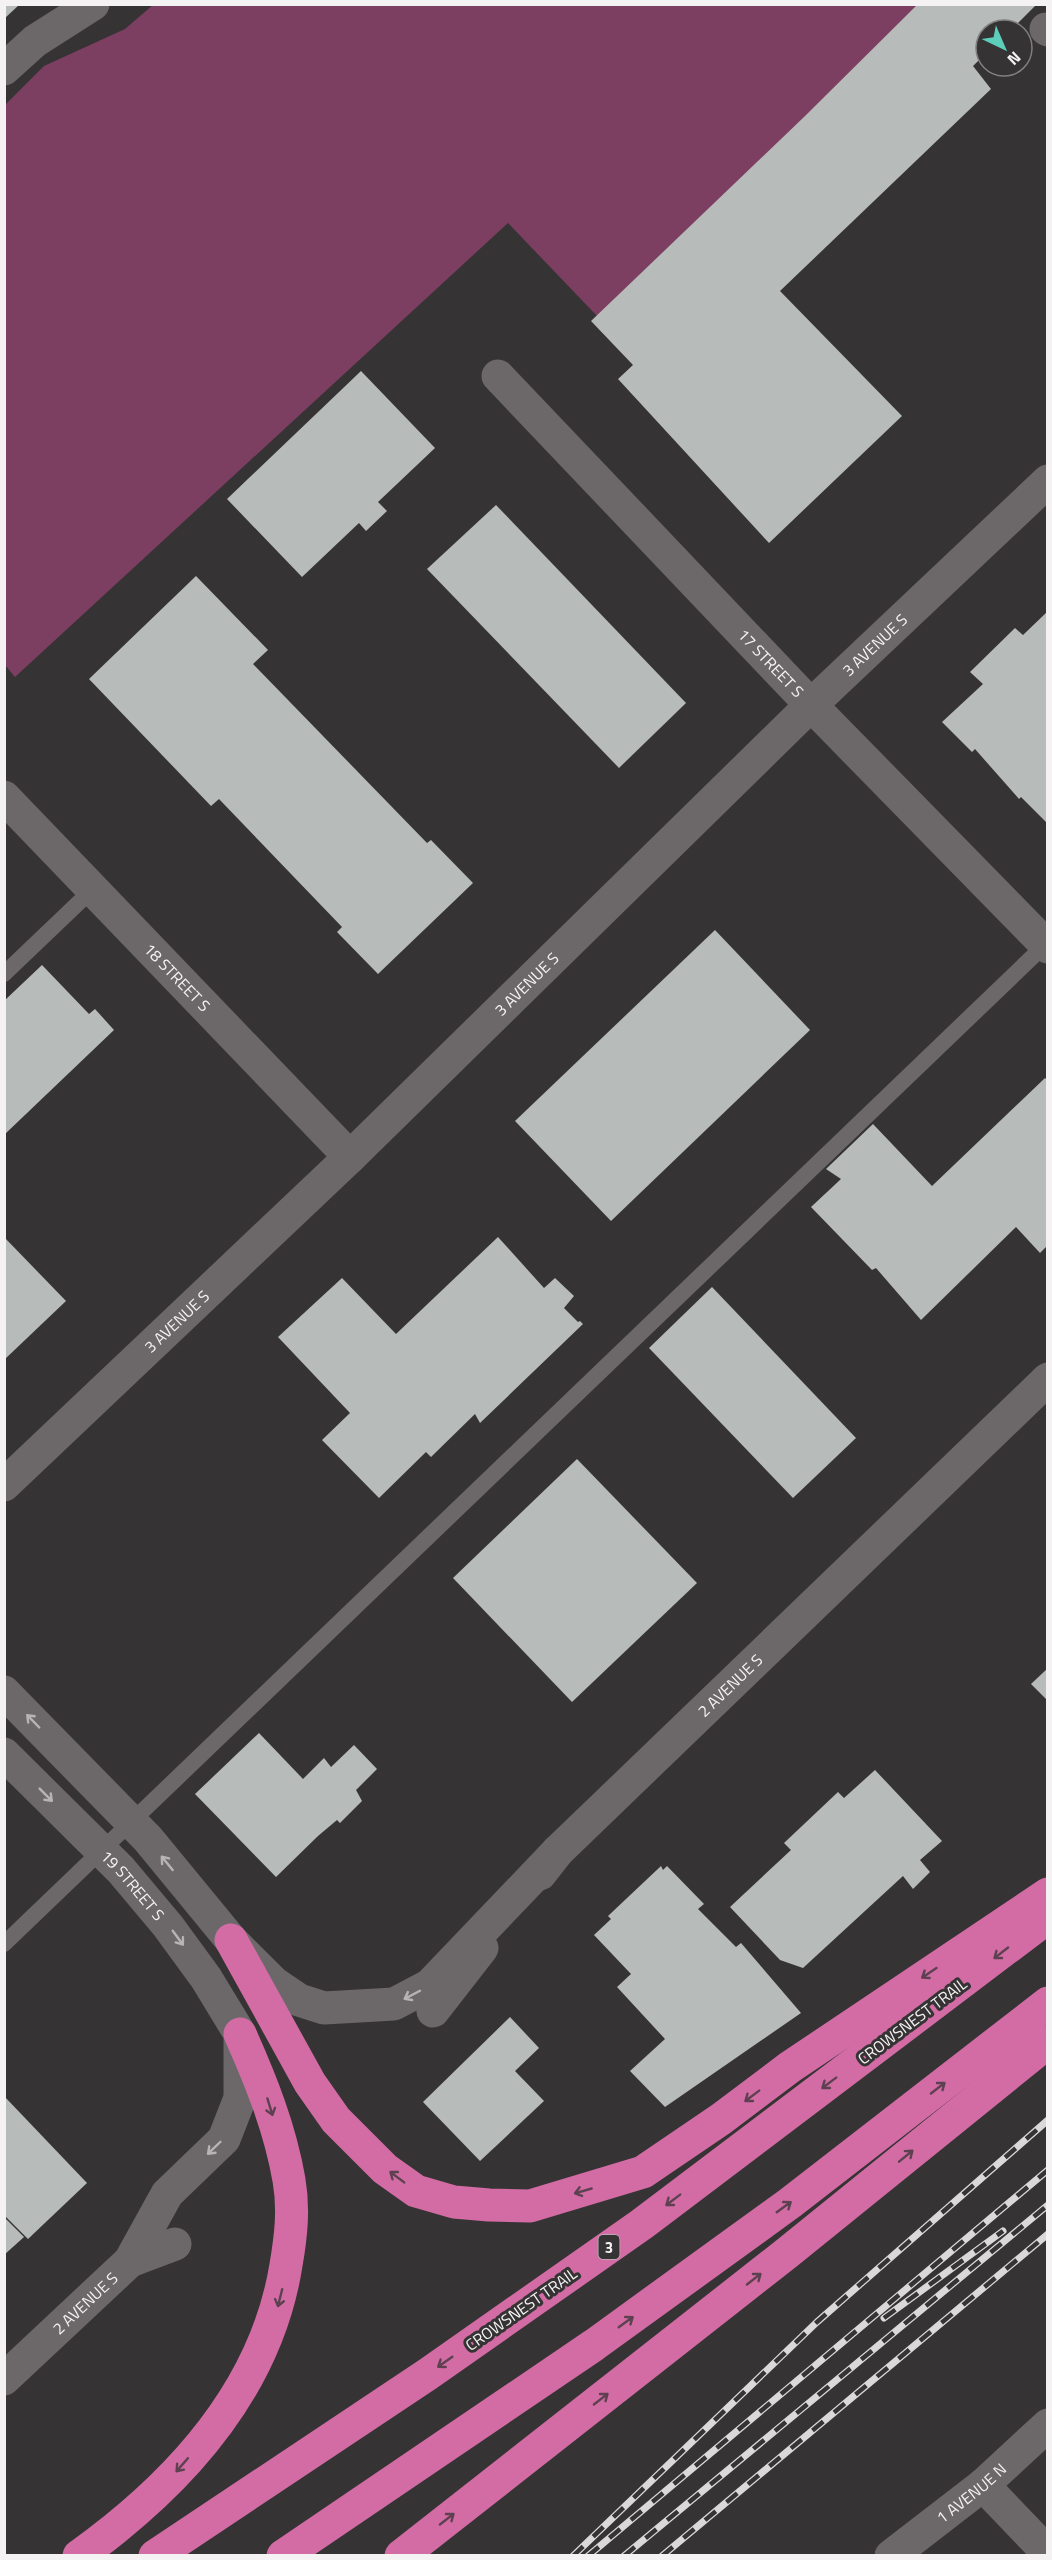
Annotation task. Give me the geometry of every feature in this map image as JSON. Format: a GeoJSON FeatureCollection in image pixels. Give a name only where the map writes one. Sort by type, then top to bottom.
{"type":"FeatureCollection","features":[{"type":"Feature","properties":{"kind":"highway"},"geometry":{"type":"LineString","coordinates":[[231,1940],[309,2083],[336,2120],[385,2169],[416,2191],[454,2202],[530,2206],[643,2172],[721,2119],[790,2067],[1047,1894]]}},
{"type":"Feature","properties":{"kind":"highway","name":"CROWSNEST TRAIL"},"geometry":{"type":"LineString","coordinates":[[155,2556],[428,2374],[642,2223],[1047,1917]]}},
{"type":"Feature","properties":{"kind":"highway"},"geometry":{"type":"LineString","coordinates":[[283,2556],[594,2345],[790,2203],[1047,2003]]}},
{"type":"Feature","properties":{"kind":"highway"},"geometry":{"type":"LineString","coordinates":[[79,2556],[121,2526],[171,2478],[234,2403],[257,2363],[273,2326],[284,2282],[292,2228],[289,2181],[268,2100],[240,2034]]}},
{"type":"Feature","properties":{"kind":"highway"},"geometry":{"type":"LineString","coordinates":[[401,2556],[787,2253],[1047,2042]]}},
{"type":"Feature","properties":{"kind":"highway"},"geometry":{"type":"LineString","coordinates":[[324,2556],[594,2345]]}},
{"type":"Feature","properties":{"kind":"street"},"geometry":{"type":"LineString","coordinates":[[4,69],[35,41],[93,4]]}},
{"type":"Feature","properties":{"kind":"street","name":"17 STREET S"},"geometry":{"type":"LineString","coordinates":[[498,376],[811,705],[1047,944]]}},
{"type":"Feature","properties":{"kind":"street","name":"3 AVENUE S"},"geometry":{"type":"LineString","coordinates":[[4,1485],[350,1157],[811,705],[1047,481]]}},
{"type":"Feature","properties":{"kind":"street","name":"18 STREET S"},"geometry":{"type":"LineString","coordinates":[[4,797],[350,1157]]}},
{"type":"Feature","properties":{"kind":"street","name":"2 AVENUE S"},"geometry":{"type":"LineString","coordinates":[[433,2011],[558,1851],[1047,1379]]}},
{"type":"Feature","properties":{"kind":"street"},"geometry":{"type":"LineString","coordinates":[[4,1692],[131,1822],[231,1940],[274,1983],[299,2000],[324,2008],[394,2004],[430,1985],[558,1851]]}},
{"type":"Feature","properties":{"kind":"street","name":"19 STREET S"},"geometry":{"type":"LineString","coordinates":[[4,1754],[102,1850],[168,1926],[206,1978],[240,2034]]}},
{"type":"Feature","properties":{"kind":"street"},"geometry":{"type":"LineString","coordinates":[[130,2261],[167,2194],[224,2139],[240,2098],[240,2034]]}},
{"type":"Feature","properties":{"kind":"street","name":"2 AVENUE S"},"geometry":{"type":"LineString","coordinates":[[4,2379],[130,2261],[175,2244]]}},
{"type":"Feature","properties":{"kind":"street","name":"1 AVENUE N"},"geometry":{"type":"LineString","coordinates":[[891,2556],[982,2485],[1047,2425]]}},
{"type":"Feature","properties":{"kind":"street"},"geometry":{"type":"LineString","coordinates":[[982,2485],[1047,2553]]}},
{"type":"Feature","properties":{"kind":"lane"},"geometry":{"type":"LineString","coordinates":[[4,974],[93,889]]}},
{"type":"Feature","properties":{"kind":"lane"},"geometry":{"type":"LineString","coordinates":[[4,1944],[1047,944]]}},
{"type":"Feature","properties":{"kind":"shaded area"},"geometry":{"type":"Polygon","coordinates":[[[153,5],[922,5],[598,317],[508,223],[15,677],[5,665],[5,105],[44,66],[125,29],[153,5]]]}},
{"type":"Feature","properties":{"kind":"building"},"geometry":{"type":"Polygon","coordinates":[[[4,4],[20,4],[4,19],[4,4]]]}},
{"type":"Feature","properties":{"kind":"building"},"geometry":{"type":"Polygon","coordinates":[[[918,4],[1037,4],[1023,18],[974,18],[974,78],[982,78],[991,89],[780,291],[902,416],[769,543],[618,379],[633,365],[591,321],[918,4]]]}},
{"type":"Feature","properties":{"kind":"building"},"geometry":{"type":"Polygon","coordinates":[[[361,371],[435,448],[378,502],[387,511],[366,531],[359,523],[302,577],[227,499],[361,371]]]}},
{"type":"Feature","properties":{"kind":"building"},"geometry":{"type":"Polygon","coordinates":[[[496,505],[686,703],[619,768],[427,569],[496,505]]]}},
{"type":"Feature","properties":{"kind":"building"},"geometry":{"type":"Polygon","coordinates":[[[196,576],[268,650],[253,664],[427,843],[431,840],[473,883],[378,974],[337,932],[342,927],[219,799],[211,806],[89,679],[196,576]]]}},
{"type":"Feature","properties":{"kind":"building"},"geometry":{"type":"Polygon","coordinates":[[[1048,611],[1048,824],[1021,797],[1019,799],[975,749],[972,752],[942,722],[983,684],[970,672],[1015,628],[1023,635],[1048,611]]]}},
{"type":"Feature","properties":{"kind":"building"},"geometry":{"type":"Polygon","coordinates":[[[715,930],[810,1030],[611,1221],[515,1121],[715,930]]]}},
{"type":"Feature","properties":{"kind":"building"},"geometry":{"type":"Polygon","coordinates":[[[42,965],[89,1014],[95,1009],[114,1030],[4,1135],[4,1001],[42,965]]]}},
{"type":"Feature","properties":{"kind":"building"},"geometry":{"type":"Polygon","coordinates":[[[1045,1078],[1048,1081],[1048,1245],[1040,1253],[1016,1227],[921,1320],[876,1268],[872,1270],[811,1207],[841,1179],[826,1169],[873,1124],[932,1186],[1045,1078]]]}},
{"type":"Feature","properties":{"kind":"building"},"geometry":{"type":"Polygon","coordinates":[[[4,1237],[66,1301],[4,1360],[4,1237]]]}},
{"type":"Feature","properties":{"kind":"building"},"geometry":{"type":"Polygon","coordinates":[[[498,1237],[544,1288],[555,1278],[574,1296],[564,1308],[583,1324],[480,1423],[475,1414],[431,1457],[426,1452],[379,1498],[322,1440],[350,1413],[278,1337],[342,1278],[396,1334],[498,1237]]]}},
{"type":"Feature","properties":{"kind":"building"},"geometry":{"type":"Polygon","coordinates":[[[712,1287],[856,1438],[793,1498],[649,1348],[712,1287]]]}},
{"type":"Feature","properties":{"kind":"building"},"geometry":{"type":"Polygon","coordinates":[[[577,1459],[697,1583],[572,1702],[453,1578],[577,1459]]]}},
{"type":"Feature","properties":{"kind":"building"},"geometry":{"type":"Polygon","coordinates":[[[1048,1668],[1048,1701],[1031,1684],[1048,1668]]]}},
{"type":"Feature","properties":{"kind":"building"},"geometry":{"type":"Polygon","coordinates":[[[259,1733],[303,1779],[324,1758],[331,1767],[354,1745],[377,1769],[356,1790],[362,1801],[340,1823],[337,1820],[318,1836],[276,1877],[195,1794],[259,1733]]]}},
{"type":"Feature","properties":{"kind":"building"},"geometry":{"type":"Polygon","coordinates":[[[875,1770],[942,1841],[920,1860],[930,1872],[913,1889],[903,1876],[803,1968],[780,1960],[730,1907],[791,1850],[784,1843],[838,1792],[844,1798],[875,1770]]]}},
{"type":"Feature","properties":{"kind":"building"},"geometry":{"type":"Polygon","coordinates":[[[661,1866],[663,1870],[667,1866],[704,1904],[698,1909],[736,1947],[741,1943],[801,2013],[665,2107],[630,2071],[665,2039],[617,1987],[631,1974],[594,1935],[611,1919],[608,1916],[661,1866]]]}},
{"type":"Feature","properties":{"kind":"building"},"geometry":{"type":"Polygon","coordinates":[[[510,2017],[539,2048],[515,2071],[544,2101],[480,2161],[423,2102],[510,2017]]]}},
{"type":"Feature","properties":{"kind":"building"},"geometry":{"type":"Polygon","coordinates":[[[4,2096],[87,2183],[28,2239],[4,2215],[4,2096]]]}},
{"type":"Feature","properties":{"kind":"building"},"geometry":{"type":"Polygon","coordinates":[[[4,2217],[24,2237],[4,2255],[4,2217]]]}},
{"type":"Feature","properties":{"kind":"railway"},"geometry":{"type":"LineString","coordinates":[[573,2556],[817,2322],[1048,2120]]}},
{"type":"Feature","properties":{"kind":"railway"},"geometry":{"type":"LineString","coordinates":[[588,2556],[1048,2170]]}},
{"type":"Feature","properties":{"kind":"railway"},"geometry":{"type":"LineString","coordinates":[[624,2556],[1048,2205]]}},
{"type":"Feature","properties":{"kind":"railway"},"geometry":{"type":"LineString","coordinates":[[884,2318],[1003,2231]]}},
{"type":"Feature","properties":{"kind":"railway"},"geometry":{"type":"LineString","coordinates":[[662,2556],[1048,2234]]}}]}
